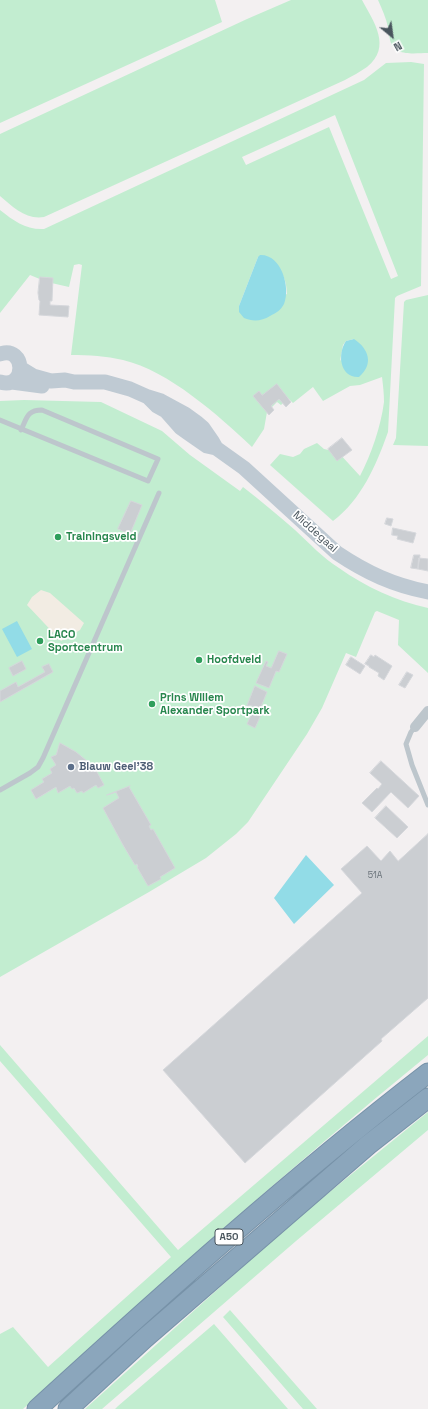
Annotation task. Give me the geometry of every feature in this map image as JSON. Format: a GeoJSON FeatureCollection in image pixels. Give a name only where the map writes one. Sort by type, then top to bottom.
{"type":"FeatureCollection","features":[{"type":"Feature","properties":{"kind":"highway","name":"A50"},"geometry":{"type":"LineString","coordinates":[[37,1409],[121,1332],[247,1222],[373,1116],[428,1073]]}},
{"type":"Feature","properties":{"kind":"highway","name":"A50"},"geometry":{"type":"LineString","coordinates":[[68,1409],[175,1312],[368,1146],[428,1098]]}},
{"type":"Feature","properties":{"kind":"street"},"geometry":{"type":"LineString","coordinates":[[1,353],[7,353],[14,356],[19,361],[20,368],[18,377],[4,383]]}},
{"type":"Feature","properties":{"kind":"street","name":"Middegaal"},"geometry":{"type":"LineString","coordinates":[[20,368],[33,376],[51,381],[64,380],[74,382],[105,382],[130,389],[148,397],[157,406],[166,411],[181,428],[207,446],[216,448],[244,468],[337,553],[384,580],[428,592]]}},
{"type":"Feature","properties":{"kind":"street","name":"Middegaal"},"geometry":{"type":"LineString","coordinates":[[4,383],[65,386],[74,382]]}},
{"type":"Feature","properties":{"kind":"street"},"geometry":{"type":"LineString","coordinates":[[415,727],[428,711]]}},
{"type":"Feature","properties":{"kind":"lane"},"geometry":{"type":"LineString","coordinates":[[0,420],[22,430],[148,481],[158,459],[42,410],[34,410],[29,414],[22,430]]}},
{"type":"Feature","properties":{"kind":"lane"},"geometry":{"type":"LineString","coordinates":[[0,790],[30,773],[38,767],[43,758],[159,493]]}},
{"type":"Feature","properties":{"kind":"lane"},"geometry":{"type":"LineString","coordinates":[[415,727],[406,744],[414,771],[428,806]]}},
{"type":"Feature","properties":{"kind":"green space"},"geometry":{"type":"Polygon","coordinates":[[[0,0],[215,0],[222,22],[0,123],[0,0]]]}},
{"type":"Feature","properties":{"kind":"green space"},"geometry":{"type":"Polygon","coordinates":[[[291,0],[362,0],[375,26],[380,43],[374,59],[367,67],[345,80],[44,217],[31,217],[26,215],[0,196],[0,134],[291,0]]]}},
{"type":"Feature","properties":{"kind":"green space"},"geometry":{"type":"Polygon","coordinates":[[[378,0],[428,0],[428,53],[400,52],[392,45],[386,20],[378,0]]]}},
{"type":"Feature","properties":{"kind":"green space"},"geometry":{"type":"Polygon","coordinates":[[[411,62],[424,64],[421,286],[395,298],[388,432],[373,470],[360,493],[343,513],[333,521],[270,465],[280,454],[293,457],[300,454],[304,449],[317,443],[324,449],[338,452],[360,476],[372,450],[381,421],[384,402],[382,377],[360,385],[350,386],[323,401],[313,387],[293,403],[288,398],[281,405],[277,402],[267,412],[264,429],[252,447],[208,408],[175,384],[158,374],[123,360],[97,356],[71,355],[82,265],[74,265],[69,287],[47,282],[30,275],[0,313],[0,210],[15,221],[26,226],[44,229],[364,80],[386,63],[411,62]],[[335,115],[242,157],[246,165],[329,127],[391,279],[398,276],[335,115]],[[258,257],[239,306],[239,312],[287,294],[285,280],[279,271],[258,257]],[[354,339],[346,341],[343,345],[340,361],[354,339]]]}},
{"type":"Feature","properties":{"kind":"green space"},"geometry":{"type":"Polygon","coordinates":[[[428,295],[428,446],[393,445],[396,438],[404,302],[406,300],[428,295]]]}},
{"type":"Feature","properties":{"kind":"green space","name":"Prins Willem Alexander Sportpark"},"geometry":{"type":"Polygon","coordinates":[[[24,400],[101,402],[162,431],[190,455],[240,491],[243,487],[289,524],[327,560],[349,575],[393,597],[428,608],[428,673],[398,645],[399,620],[377,611],[375,612],[356,657],[346,653],[322,708],[307,734],[248,822],[236,834],[206,858],[0,977],[0,401],[24,400]]]}},
{"type":"Feature","properties":{"kind":"green space"},"geometry":{"type":"Polygon","coordinates":[[[428,1036],[428,1055],[274,1185],[23,1409],[0,1409],[0,1334],[13,1327],[48,1367],[171,1257],[0,1061],[0,1045],[178,1250],[428,1036]]]}},
{"type":"Feature","properties":{"kind":"green space"},"geometry":{"type":"Polygon","coordinates":[[[428,1112],[428,1130],[296,1241],[102,1409],[85,1409],[289,1225],[428,1112]]]}},
{"type":"Feature","properties":{"kind":"green space"},"geometry":{"type":"Polygon","coordinates":[[[230,1310],[317,1409],[303,1409],[223,1317],[230,1310]]]}},
{"type":"Feature","properties":{"kind":"green space"},"geometry":{"type":"Polygon","coordinates":[[[214,1324],[288,1409],[115,1409],[118,1406],[214,1324]]]}},
{"type":"Feature","properties":{"kind":"sand"},"geometry":{"type":"Polygon","coordinates":[[[41,590],[50,593],[84,623],[80,630],[61,641],[27,605],[32,597],[41,590]]]}},
{"type":"Feature","properties":{"kind":"water"},"geometry":{"type":"Polygon","coordinates":[[[260,255],[267,256],[274,260],[279,266],[285,281],[286,297],[280,310],[264,319],[251,320],[244,318],[239,312],[239,306],[260,255]]]}},
{"type":"Feature","properties":{"kind":"water"},"geometry":{"type":"Polygon","coordinates":[[[354,339],[363,347],[368,357],[367,367],[359,377],[348,374],[344,369],[341,358],[343,346],[346,341],[354,339]]]}},
{"type":"Feature","properties":{"kind":"water"},"geometry":{"type":"Polygon","coordinates":[[[17,621],[32,649],[17,657],[2,629],[17,621]]]}},
{"type":"Feature","properties":{"kind":"water"},"geometry":{"type":"Polygon","coordinates":[[[306,855],[334,885],[294,924],[274,898],[306,855]]]}},
{"type":"Feature","properties":{"kind":"building"},"geometry":{"type":"Polygon","coordinates":[[[40,277],[53,278],[52,301],[50,301],[50,305],[69,306],[68,317],[39,315],[40,301],[38,293],[40,277]]]}},
{"type":"Feature","properties":{"kind":"building"},"geometry":{"type":"Polygon","coordinates":[[[277,384],[291,402],[286,407],[279,399],[271,406],[274,410],[269,415],[253,396],[259,391],[262,395],[277,384]]]}},
{"type":"Feature","properties":{"kind":"building"},"geometry":{"type":"Polygon","coordinates":[[[342,438],[352,450],[337,461],[328,449],[342,438]]]}},
{"type":"Feature","properties":{"kind":"building"},"geometry":{"type":"Polygon","coordinates":[[[131,501],[142,505],[130,534],[118,529],[131,501]]]}},
{"type":"Feature","properties":{"kind":"building"},"geometry":{"type":"Polygon","coordinates":[[[387,518],[393,519],[391,526],[385,524],[387,518]]]}},
{"type":"Feature","properties":{"kind":"building"},"geometry":{"type":"Polygon","coordinates":[[[393,528],[416,533],[413,543],[397,539],[398,536],[392,535],[393,528]]]}},
{"type":"Feature","properties":{"kind":"building"},"geometry":{"type":"Polygon","coordinates":[[[414,555],[420,555],[418,569],[411,568],[414,555]]]}},
{"type":"Feature","properties":{"kind":"building"},"geometry":{"type":"Polygon","coordinates":[[[419,558],[428,559],[428,571],[418,569],[419,558]]]}},
{"type":"Feature","properties":{"kind":"building"},"geometry":{"type":"Polygon","coordinates":[[[279,651],[287,654],[279,672],[276,671],[269,688],[256,683],[266,661],[268,662],[266,666],[271,668],[279,651]]]}},
{"type":"Feature","properties":{"kind":"building"},"geometry":{"type":"Polygon","coordinates":[[[371,655],[374,657],[375,655],[392,666],[384,680],[378,676],[379,673],[365,664],[371,655]]]}},
{"type":"Feature","properties":{"kind":"building"},"geometry":{"type":"Polygon","coordinates":[[[351,657],[365,666],[360,674],[346,665],[351,657]]]}},
{"type":"Feature","properties":{"kind":"building"},"geometry":{"type":"Polygon","coordinates":[[[22,661],[26,669],[13,676],[9,668],[22,661]]]}},
{"type":"Feature","properties":{"kind":"building"},"geometry":{"type":"Polygon","coordinates":[[[49,664],[53,672],[0,702],[0,691],[16,682],[18,687],[45,672],[42,667],[49,664]]]}},
{"type":"Feature","properties":{"kind":"building"},"geometry":{"type":"Polygon","coordinates":[[[407,672],[413,675],[405,688],[399,685],[407,672]]]}},
{"type":"Feature","properties":{"kind":"building"},"geometry":{"type":"Polygon","coordinates":[[[255,686],[267,692],[260,709],[263,710],[255,728],[247,724],[255,707],[249,705],[248,709],[246,709],[255,686]]]}},
{"type":"Feature","properties":{"kind":"building"},"geometry":{"type":"Polygon","coordinates":[[[60,743],[76,752],[87,761],[97,772],[104,785],[98,788],[96,785],[83,793],[82,791],[77,793],[74,788],[72,789],[70,786],[58,793],[56,787],[36,799],[31,790],[44,782],[42,779],[52,773],[50,769],[56,765],[51,757],[56,755],[60,743]]]}},
{"type":"Feature","properties":{"kind":"building"},"geometry":{"type":"Polygon","coordinates":[[[381,761],[419,796],[408,808],[391,792],[372,812],[362,803],[382,784],[370,773],[381,761]]]}},
{"type":"Feature","properties":{"kind":"building"},"geometry":{"type":"Polygon","coordinates":[[[130,786],[129,787],[151,825],[149,826],[151,830],[153,829],[175,868],[160,877],[161,879],[148,886],[137,867],[137,864],[135,865],[103,808],[119,798],[116,792],[107,795],[130,786]]]}},
{"type":"Feature","properties":{"kind":"building"},"geometry":{"type":"Polygon","coordinates":[[[386,806],[408,827],[397,838],[375,818],[386,806]]]}},
{"type":"Feature","properties":{"kind":"building"},"geometry":{"type":"Polygon","coordinates":[[[428,834],[428,998],[245,1163],[163,1070],[362,893],[341,869],[367,846],[381,861],[390,851],[398,861],[428,834]]]}},
{"type":"Feature","properties":{"kind":"place","name":"Trainingsveld"},"geometry":{"type":"Point","coordinates":[58,537]}},
{"type":"Feature","properties":{"kind":"place","name":"LACO Sportcentrum"},"geometry":{"type":"Point","coordinates":[40,641]}},
{"type":"Feature","properties":{"kind":"place","name":"Hoofdveld"},"geometry":{"type":"Point","coordinates":[199,660]}},
{"type":"Feature","properties":{"kind":"place","name":"Prins Willem Alexander Sportpark"},"geometry":{"type":"Point","coordinates":[152,704]}},
{"type":"Feature","properties":{"kind":"place","name":"Blauw Geel'38"},"geometry":{"type":"Point","coordinates":[71,767]}}]}
